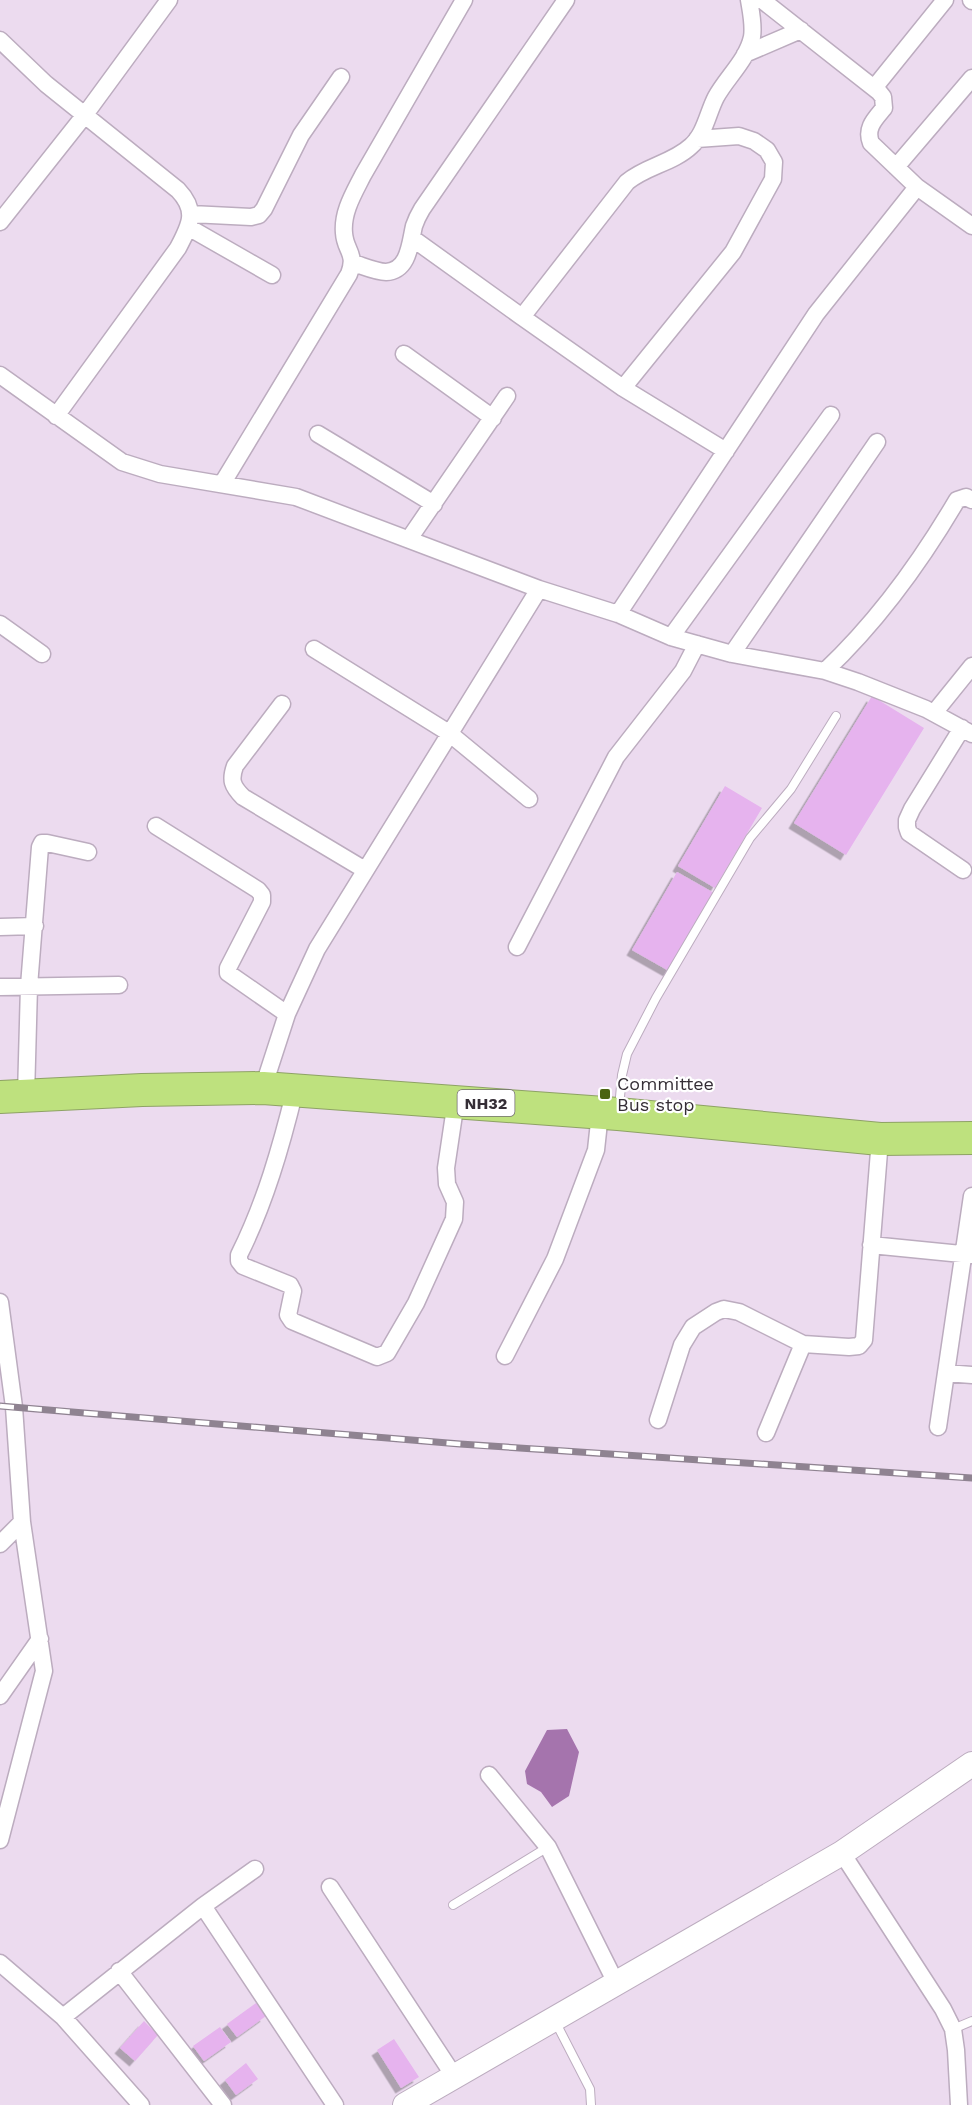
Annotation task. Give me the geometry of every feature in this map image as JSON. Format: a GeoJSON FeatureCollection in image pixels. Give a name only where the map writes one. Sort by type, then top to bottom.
{"type":"FeatureCollection","features":[{"type":"Feature","properties":{"kind":"highway","name":"NH32"},"geometry":{"type":"LineString","coordinates":[[13,1097],[142,1090],[263,1088],[609,1113],[880,1139],[972,1138]]}},
{"type":"Feature","properties":{"kind":"main road"},"geometry":{"type":"LineString","coordinates":[[405,2105],[842,1853],[972,1764]]}},
{"type":"Feature","properties":{"kind":"street"},"geometry":{"type":"LineString","coordinates":[[2,216],[84,116],[169,0]]}},
{"type":"Feature","properties":{"kind":"street"},"geometry":{"type":"LineString","coordinates":[[222,484],[349,274],[353,258],[345,241],[344,231],[349,202],[464,0]]}},
{"type":"Feature","properties":{"kind":"street"},"geometry":{"type":"LineString","coordinates":[[353,263],[384,272],[394,270],[402,264],[408,255],[415,224],[422,209],[566,0]]}},
{"type":"Feature","properties":{"kind":"street"},"geometry":{"type":"LineString","coordinates":[[522,317],[627,182],[645,169],[690,148],[698,139],[716,98],[745,54],[752,37],[749,0]]}},
{"type":"Feature","properties":{"kind":"street"},"geometry":{"type":"LineString","coordinates":[[762,0],[883,97],[884,108],[869,129],[868,136],[871,143],[917,187],[972,225]]}},
{"type":"Feature","properties":{"kind":"street"},"geometry":{"type":"LineString","coordinates":[[874,88],[945,0]]}},
{"type":"Feature","properties":{"kind":"street"},"geometry":{"type":"LineString","coordinates":[[745,54],[801,30]]}},
{"type":"Feature","properties":{"kind":"street"},"geometry":{"type":"LineString","coordinates":[[0,40],[46,84],[178,190],[189,204],[189,221],[178,248],[56,416]]}},
{"type":"Feature","properties":{"kind":"street"},"geometry":{"type":"LineString","coordinates":[[189,221],[259,215],[264,210],[301,135],[341,77]]}},
{"type":"Feature","properties":{"kind":"street"},"geometry":{"type":"LineString","coordinates":[[896,167],[972,78]]}},
{"type":"Feature","properties":{"kind":"street"},"geometry":{"type":"LineString","coordinates":[[623,388],[733,252],[773,179],[774,162],[767,150],[754,141],[739,136],[698,139]]}},
{"type":"Feature","properties":{"kind":"street"},"geometry":{"type":"LineString","coordinates":[[618,614],[816,314],[917,187]]}},
{"type":"Feature","properties":{"kind":"street"},"geometry":{"type":"LineString","coordinates":[[189,221],[272,275]]}},
{"type":"Feature","properties":{"kind":"street"},"geometry":{"type":"LineString","coordinates":[[412,238],[623,388],[726,451]]}},
{"type":"Feature","properties":{"kind":"street"},"geometry":{"type":"LineString","coordinates":[[404,354],[493,418]]}},
{"type":"Feature","properties":{"kind":"street"},"geometry":{"type":"LineString","coordinates":[[0,375],[122,462],[160,474],[296,497],[538,589],[618,614],[670,637],[732,654],[825,671],[934,713],[967,731],[912,809],[907,827],[909,832],[963,870]]}},
{"type":"Feature","properties":{"kind":"street"},"geometry":{"type":"LineString","coordinates":[[409,539],[507,396]]}},
{"type":"Feature","properties":{"kind":"street"},"geometry":{"type":"LineString","coordinates":[[670,637],[831,415]]}},
{"type":"Feature","properties":{"kind":"street"},"geometry":{"type":"LineString","coordinates":[[318,434],[434,504]]}},
{"type":"Feature","properties":{"kind":"street"},"geometry":{"type":"LineString","coordinates":[[732,654],[877,442]]}},
{"type":"Feature","properties":{"kind":"street"},"geometry":{"type":"LineString","coordinates":[[825,671],[860,637],[879,614],[927,549],[957,500],[966,497],[972,500]]}},
{"type":"Feature","properties":{"kind":"street"},"geometry":{"type":"LineString","coordinates":[[263,1088],[286,1014],[317,950],[538,589]]}},
{"type":"Feature","properties":{"kind":"street"},"geometry":{"type":"LineString","coordinates":[[0,624],[42,654]]}},
{"type":"Feature","properties":{"kind":"street"},"geometry":{"type":"LineString","coordinates":[[517,946],[616,757],[683,671],[697,644]]}},
{"type":"Feature","properties":{"kind":"street"},"geometry":{"type":"LineString","coordinates":[[314,649],[449,733],[529,799]]}},
{"type":"Feature","properties":{"kind":"street"},"geometry":{"type":"LineString","coordinates":[[934,713],[972,666]]}},
{"type":"Feature","properties":{"kind":"street"},"geometry":{"type":"LineString","coordinates":[[282,704],[235,766],[231,778],[234,788],[243,797],[365,870]]}},
{"type":"Feature","properties":{"kind":"street"},"geometry":{"type":"LineString","coordinates":[[156,826],[258,890],[262,895],[262,902],[228,968],[228,973],[286,1014]]}},
{"type":"Feature","properties":{"kind":"street"},"geometry":{"type":"LineString","coordinates":[[13,1097],[29,986],[40,845],[47,843],[88,852]]}},
{"type":"Feature","properties":{"kind":"street"},"geometry":{"type":"LineString","coordinates":[[0,927],[35,926]]}},
{"type":"Feature","properties":{"kind":"street"},"geometry":{"type":"LineString","coordinates":[[0,987],[119,985]]}},
{"type":"Feature","properties":{"kind":"street"},"geometry":{"type":"LineString","coordinates":[[294,1090],[282,1145],[239,1261],[243,1266],[290,1285],[293,1291],[288,1315],[292,1321],[376,1357],[387,1353],[416,1303],[454,1220],[455,1202],[447,1184],[446,1168],[456,1101]]}},
{"type":"Feature","properties":{"kind":"street"},"geometry":{"type":"LineString","coordinates":[[505,1356],[559,1249],[609,1113]]}},
{"type":"Feature","properties":{"kind":"street"},"geometry":{"type":"LineString","coordinates":[[658,1420],[688,1335],[693,1327],[716,1312],[724,1310],[739,1312],[803,1344],[849,1347],[859,1346],[864,1340],[880,1139]]}},
{"type":"Feature","properties":{"kind":"street"},"geometry":{"type":"LineString","coordinates":[[938,1428],[968,1254],[972,1196]]}},
{"type":"Feature","properties":{"kind":"street"},"geometry":{"type":"LineString","coordinates":[[871,1245],[968,1254]]}},
{"type":"Feature","properties":{"kind":"street"},"geometry":{"type":"LineString","coordinates":[[0,1302],[14,1407],[22,1522],[44,1671],[0,1840]]}},
{"type":"Feature","properties":{"kind":"street"},"geometry":{"type":"LineString","coordinates":[[766,1433],[803,1344]]}},
{"type":"Feature","properties":{"kind":"street"},"geometry":{"type":"LineString","coordinates":[[946,1373],[972,1375]]}},
{"type":"Feature","properties":{"kind":"street"},"geometry":{"type":"LineString","coordinates":[[1,1541],[22,1522]]}},
{"type":"Feature","properties":{"kind":"street"},"geometry":{"type":"LineString","coordinates":[[0,1696],[40,1639]]}},
{"type":"Feature","properties":{"kind":"street"},"geometry":{"type":"LineString","coordinates":[[489,1775],[548,1847],[616,1983]]}},
{"type":"Feature","properties":{"kind":"street"},"geometry":{"type":"LineString","coordinates":[[842,1853],[943,2009],[953,2030],[958,2105]]}},
{"type":"Feature","properties":{"kind":"street"},"geometry":{"type":"LineString","coordinates":[[63,2017],[203,1906],[255,1869]]}},
{"type":"Feature","properties":{"kind":"street"},"geometry":{"type":"LineString","coordinates":[[330,1887],[454,2076]]}},
{"type":"Feature","properties":{"kind":"street"},"geometry":{"type":"LineString","coordinates":[[203,1906],[335,2105]]}},
{"type":"Feature","properties":{"kind":"street"},"geometry":{"type":"LineString","coordinates":[[0,1963],[63,2017],[141,2105]]}},
{"type":"Feature","properties":{"kind":"street"},"geometry":{"type":"LineString","coordinates":[[119,1971],[224,2105]]}},
{"type":"Feature","properties":{"kind":"lane"},"geometry":{"type":"LineString","coordinates":[[609,1113],[627,1054],[636,1034],[750,838],[791,789],[836,716]]}},
{"type":"Feature","properties":{"kind":"lane"},"geometry":{"type":"LineString","coordinates":[[453,1905],[548,1847]]}},
{"type":"Feature","properties":{"kind":"lane"},"geometry":{"type":"LineString","coordinates":[[554,2019],[590,2089],[591,2105]]}},
{"type":"Feature","properties":{"kind":"lane"},"geometry":{"type":"LineString","coordinates":[[953,2030],[972,2021]]}},
{"type":"Feature","properties":{"kind":"shaded area"},"geometry":{"type":"Polygon","coordinates":[[[567,1729],[579,1752],[569,1796],[552,1807],[541,1792],[527,1784],[525,1771],[547,1730],[567,1729]]]}},
{"type":"Feature","properties":{"kind":"building"},"geometry":{"type":"Polygon","coordinates":[[[872,696],[924,728],[846,855],[794,823],[872,696]]]}},
{"type":"Feature","properties":{"kind":"building"},"geometry":{"type":"Polygon","coordinates":[[[725,786],[762,808],[715,888],[678,866],[725,786]]]}},
{"type":"Feature","properties":{"kind":"building"},"geometry":{"type":"Polygon","coordinates":[[[677,872],[714,893],[669,971],[632,950],[677,872]]]}},
{"type":"Feature","properties":{"kind":"building"},"geometry":{"type":"Polygon","coordinates":[[[256,2003],[266,2016],[237,2037],[227,2024],[256,2003]]]}},
{"type":"Feature","properties":{"kind":"building"},"geometry":{"type":"Polygon","coordinates":[[[144,2021],[158,2035],[135,2061],[120,2048],[144,2021]]]}},
{"type":"Feature","properties":{"kind":"building"},"geometry":{"type":"Polygon","coordinates":[[[220,2027],[231,2042],[204,2061],[193,2046],[220,2027]]]}},
{"type":"Feature","properties":{"kind":"building"},"geometry":{"type":"Polygon","coordinates":[[[394,2039],[419,2077],[401,2088],[377,2050],[394,2039]]]}},
{"type":"Feature","properties":{"kind":"building"},"geometry":{"type":"Polygon","coordinates":[[[246,2063],[258,2079],[236,2095],[225,2080],[246,2063]]]}},
{"type":"Feature","properties":{"kind":"railway"},"geometry":{"type":"LineString","coordinates":[[0,1406],[460,1444],[972,1478]]}},
{"type":"Feature","properties":{"kind":"place","name":"Committee Bus stop"},"geometry":{"type":"Point","coordinates":[605,1094]}}]}
